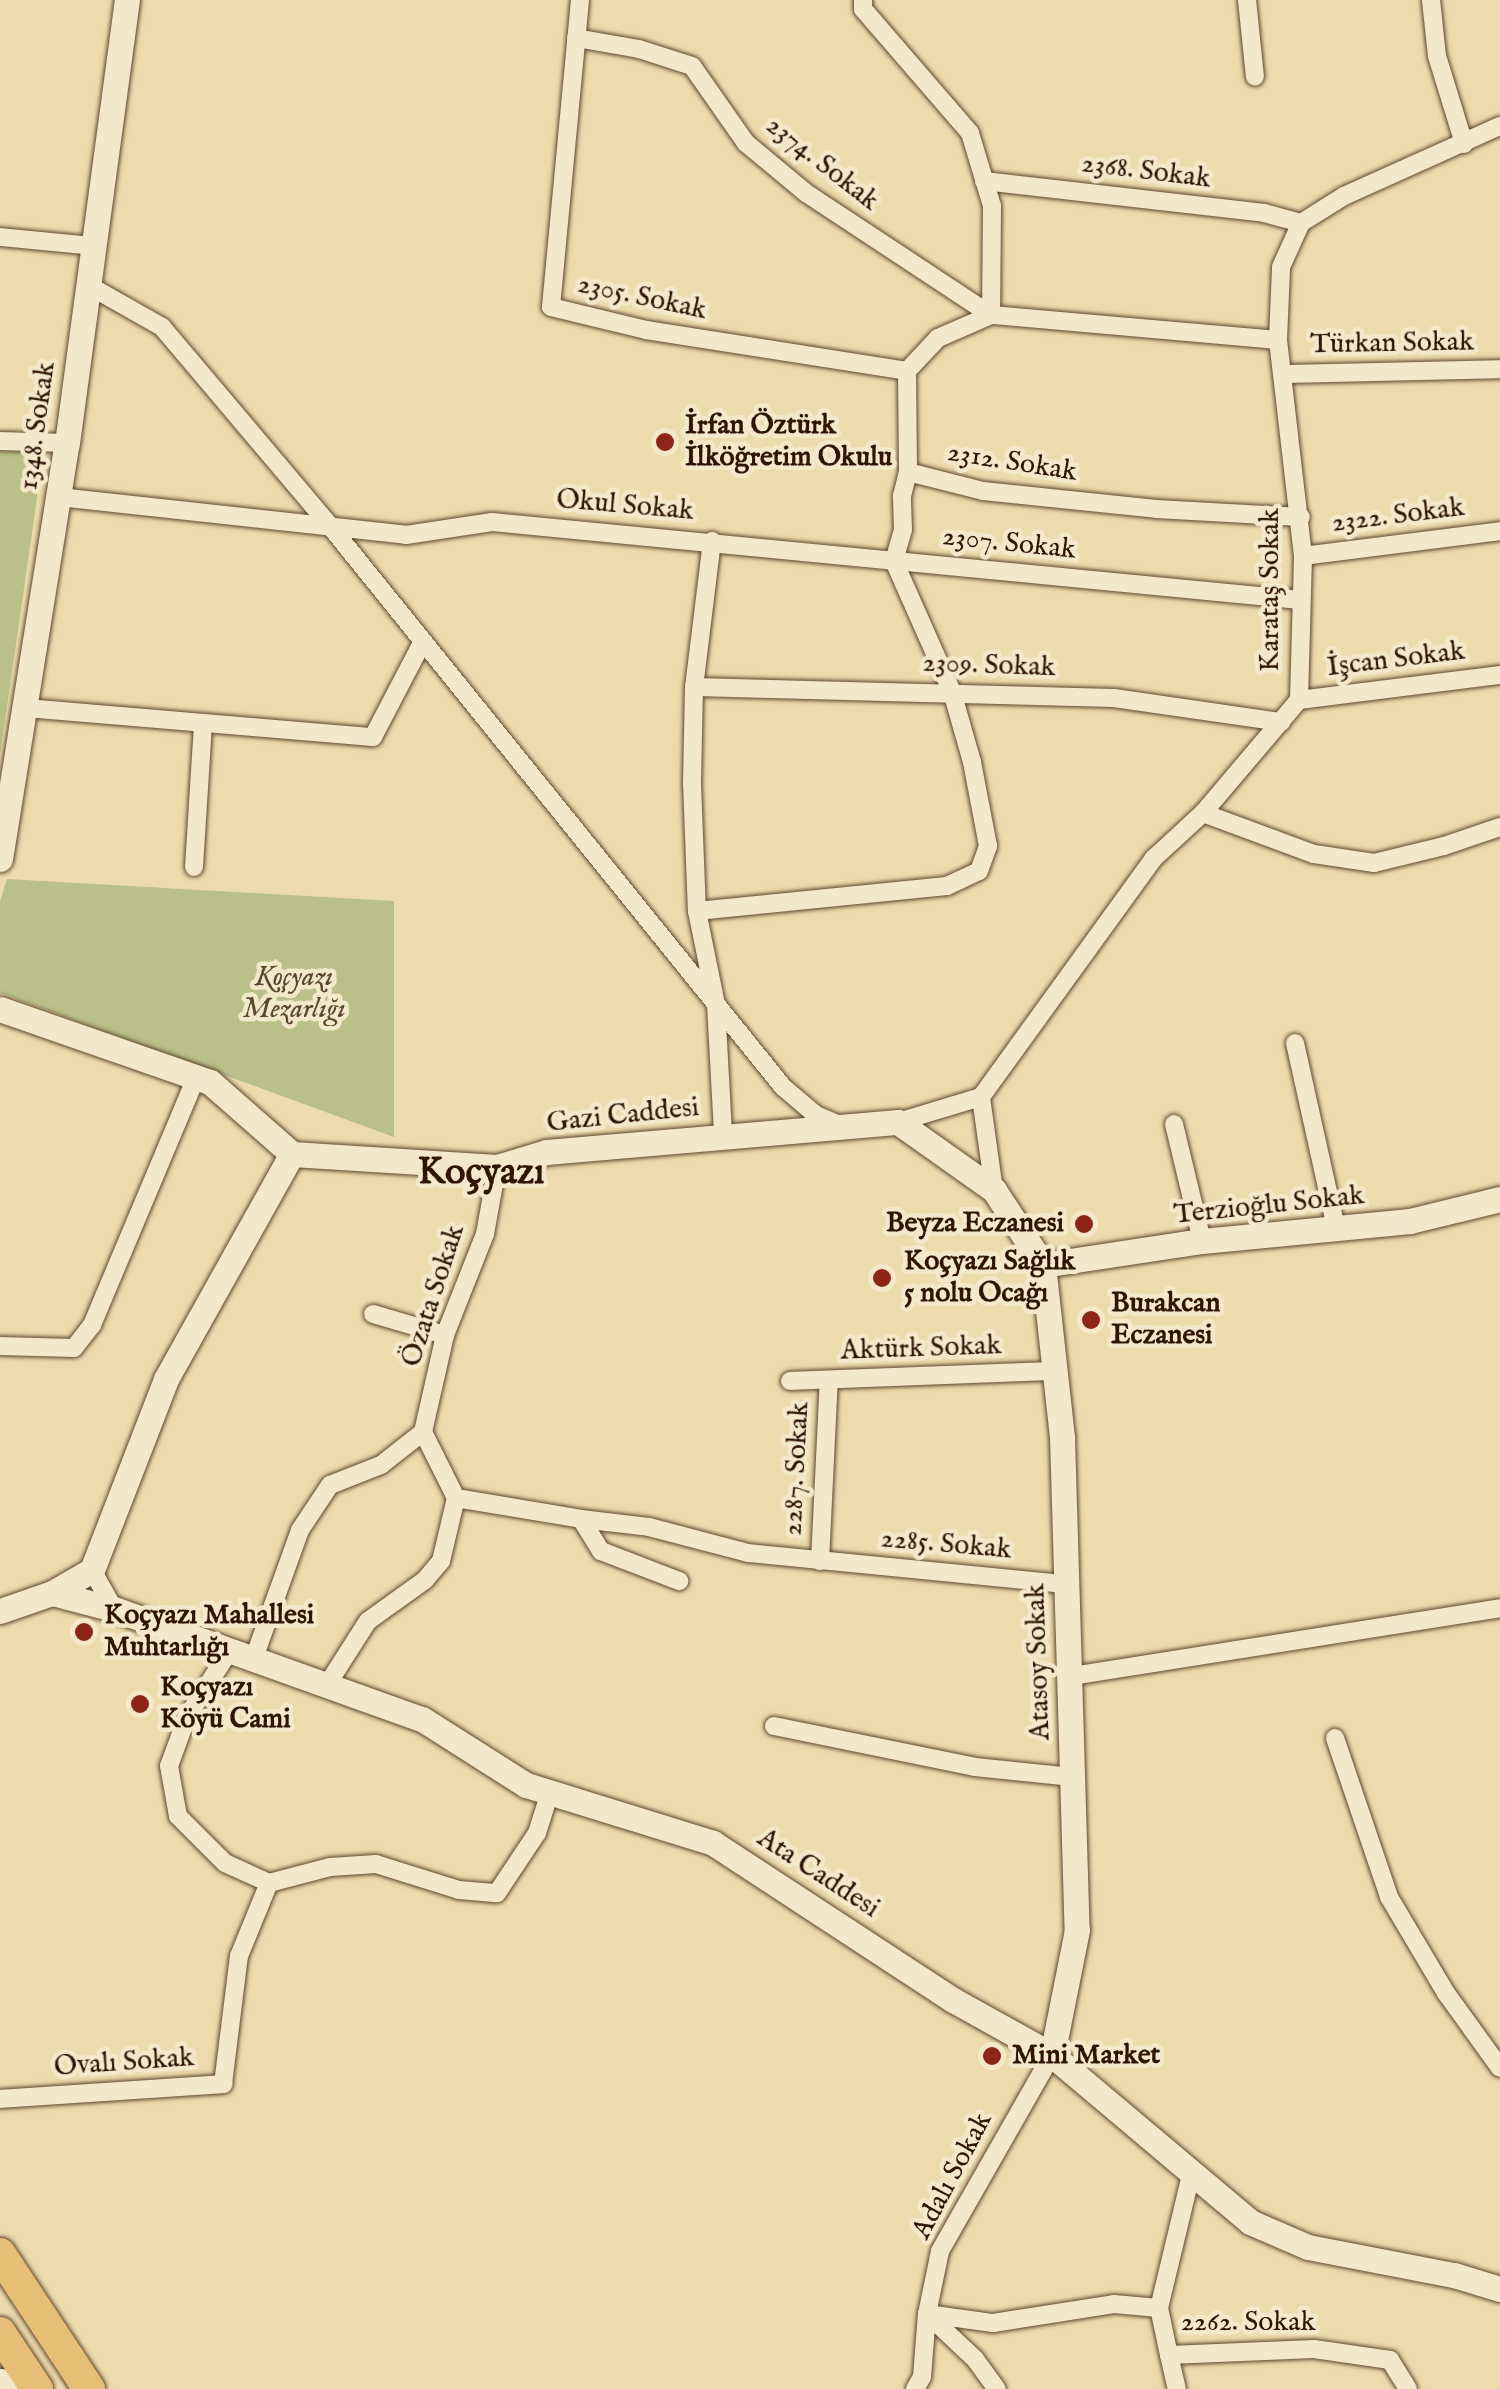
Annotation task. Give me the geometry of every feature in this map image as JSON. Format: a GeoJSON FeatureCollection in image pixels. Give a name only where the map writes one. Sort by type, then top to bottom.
{"type":"FeatureCollection","features":[{"type":"Feature","properties":{"kind":"highway"},"geometry":{"type":"LineString","coordinates":[[0,2254],[89,2389]]}},
{"type":"Feature","properties":{"kind":"highway"},"geometry":{"type":"LineString","coordinates":[[0,2333],[37,2389]]}},
{"type":"Feature","properties":{"kind":"street","name":"1348. Sokak"},"geometry":{"type":"LineString","coordinates":[[0,859],[58,497],[128,0]]}},
{"type":"Feature","properties":{"kind":"street","name":"2305. Sokak"},"geometry":{"type":"LineString","coordinates":[[580,0],[551,307],[646,330],[906,372]]}},
{"type":"Feature","properties":{"kind":"street"},"geometry":{"type":"LineString","coordinates":[[863,0],[863,9],[970,133],[992,206],[991,315]]}},
{"type":"Feature","properties":{"kind":"street"},"geometry":{"type":"LineString","coordinates":[[1247,0],[1255,77]]}},
{"type":"Feature","properties":{"kind":"street"},"geometry":{"type":"LineString","coordinates":[[1431,0],[1437,56],[1464,144]]}},
{"type":"Feature","properties":{"kind":"street","name":"2374. Sokak"},"geometry":{"type":"LineString","coordinates":[[576,38],[639,49],[692,66],[746,144],[806,193],[991,315]]}},
{"type":"Feature","properties":{"kind":"street"},"geometry":{"type":"LineString","coordinates":[[1300,223],[1344,196],[1500,126]]}},
{"type":"Feature","properties":{"kind":"street","name":"2368. Sokak"},"geometry":{"type":"LineString","coordinates":[[984,181],[1264,213],[1300,223]]}},
{"type":"Feature","properties":{"kind":"street","name":"Karataş Sokak"},"geometry":{"type":"LineString","coordinates":[[982,1098],[1153,858],[1203,813],[1300,700],[1301,516],[1278,340],[1280,268],[1300,223]]}},
{"type":"Feature","properties":{"kind":"street"},"geometry":{"type":"LineString","coordinates":[[0,238],[94,246]]}},
{"type":"Feature","properties":{"kind":"street"},"geometry":{"type":"LineString","coordinates":[[88,286],[162,327],[330,526],[783,1087],[816,1114],[842,1126]]}},
{"type":"Feature","properties":{"kind":"street"},"geometry":{"type":"LineString","coordinates":[[906,372],[938,338],[991,315],[1278,340]]}},
{"type":"Feature","properties":{"kind":"street","name":"Türkan Sokak"},"geometry":{"type":"LineString","coordinates":[[1285,374],[1500,369]]}},
{"type":"Feature","properties":{"kind":"street","name":"2312. Sokak"},"geometry":{"type":"LineString","coordinates":[[906,372],[908,472],[983,491],[1156,509],[1301,516]]}},
{"type":"Feature","properties":{"kind":"street"},"geometry":{"type":"LineString","coordinates":[[0,441],[66,443]]}},
{"type":"Feature","properties":{"kind":"street"},"geometry":{"type":"LineString","coordinates":[[697,911],[947,886],[979,871],[988,846],[972,762],[952,692],[894,561],[908,472]]}},
{"type":"Feature","properties":{"kind":"street","name":"Okul Sokak"},"geometry":{"type":"LineString","coordinates":[[58,497],[406,535],[492,522],[712,541],[694,688],[697,911],[716,1004],[722,1135]]}},
{"type":"Feature","properties":{"kind":"street","name":"2322. Sokak"},"geometry":{"type":"LineString","coordinates":[[1303,556],[1500,531]]}},
{"type":"Feature","properties":{"kind":"street","name":"2307. Sokak"},"geometry":{"type":"LineString","coordinates":[[712,541],[1300,600]]}},
{"type":"Feature","properties":{"kind":"street"},"geometry":{"type":"LineString","coordinates":[[26,708],[373,737],[423,642]]}},
{"type":"Feature","properties":{"kind":"street","name":"İşcan Sokak"},"geometry":{"type":"LineString","coordinates":[[1300,700],[1500,674]]}},
{"type":"Feature","properties":{"kind":"street","name":"2309. Sokak"},"geometry":{"type":"LineString","coordinates":[[694,688],[1114,698],[1281,722]]}},
{"type":"Feature","properties":{"kind":"street"},"geometry":{"type":"LineString","coordinates":[[194,867],[204,723]]}},
{"type":"Feature","properties":{"kind":"street"},"geometry":{"type":"LineString","coordinates":[[1203,813],[1314,854],[1374,862],[1444,846],[1500,827]]}},
{"type":"Feature","properties":{"kind":"street"},"geometry":{"type":"LineString","coordinates":[[0,1009],[210,1082],[292,1154],[166,1379],[92,1570],[52,1593],[0,1611]]}},
{"type":"Feature","properties":{"kind":"street"},"geometry":{"type":"LineString","coordinates":[[1296,1043],[1336,1228]]}},
{"type":"Feature","properties":{"kind":"street"},"geometry":{"type":"LineString","coordinates":[[0,1346],[74,1348],[92,1325],[196,1077]]}},
{"type":"Feature","properties":{"kind":"street"},"geometry":{"type":"LineString","coordinates":[[898,1122],[982,1098],[994,1190]]}},
{"type":"Feature","properties":{"kind":"street"},"geometry":{"type":"LineString","coordinates":[[898,1122],[994,1190],[1043,1265]]}},
{"type":"Feature","properties":{"kind":"street","name":"Gazi Caddesi"},"geometry":{"type":"LineString","coordinates":[[292,1154],[497,1167],[547,1152],[898,1122]]}},
{"type":"Feature","properties":{"kind":"street"},"geometry":{"type":"LineString","coordinates":[[1174,1124],[1202,1241]]}},
{"type":"Feature","properties":{"kind":"street","name":"Özata Sokak"},"geometry":{"type":"LineString","coordinates":[[423,1432],[446,1335],[485,1234],[497,1167]]}},
{"type":"Feature","properties":{"kind":"street","name":"Terzioğlu Sokak"},"geometry":{"type":"LineString","coordinates":[[1043,1265],[1202,1241],[1410,1221],[1500,1200]]}},
{"type":"Feature","properties":{"kind":"street","name":"Atasoy Sokak"},"geometry":{"type":"LineString","coordinates":[[1043,1265],[1062,1437],[1077,1930],[1052,2055]]}},
{"type":"Feature","properties":{"kind":"street"},"geometry":{"type":"LineString","coordinates":[[372,1314],[446,1335]]}},
{"type":"Feature","properties":{"kind":"street","name":"Aktürk Sokak"},"geometry":{"type":"LineString","coordinates":[[790,1381],[1055,1371]]}},
{"type":"Feature","properties":{"kind":"street","name":"2287. Sokak"},"geometry":{"type":"LineString","coordinates":[[820,1561],[829,1380]]}},
{"type":"Feature","properties":{"kind":"street"},"geometry":{"type":"LineString","coordinates":[[328,1685],[368,1620],[425,1580],[442,1561],[456,1498],[423,1432],[380,1465],[330,1485],[300,1530],[242,1654],[187,1718],[169,1766],[178,1816],[225,1862],[269,1883],[330,1866],[376,1864],[459,1890],[497,1893],[537,1833],[550,1792]]}},
{"type":"Feature","properties":{"kind":"street"},"geometry":{"type":"LineString","coordinates":[[456,1498],[581,1519],[601,1551],[679,1581]]}},
{"type":"Feature","properties":{"kind":"street","name":"2285. Sokak"},"geometry":{"type":"LineString","coordinates":[[581,1519],[649,1527],[748,1553],[1066,1584]]}},
{"type":"Feature","properties":{"kind":"street"},"geometry":{"type":"LineString","coordinates":[[92,1570],[114,1609]]}},
{"type":"Feature","properties":{"kind":"street","name":"Ata Caddesi"},"geometry":{"type":"LineString","coordinates":[[52,1593],[114,1609],[422,1719],[526,1784],[714,1843],[953,2000],[1052,2055],[1250,2222],[1308,2247],[1454,2275],[1500,2289]]}},
{"type":"Feature","properties":{"kind":"street"},"geometry":{"type":"LineString","coordinates":[[1072,1676],[1500,1608]]}},
{"type":"Feature","properties":{"kind":"street"},"geometry":{"type":"LineString","coordinates":[[774,1726],[975,1768],[1072,1777]]}},
{"type":"Feature","properties":{"kind":"street"},"geometry":{"type":"LineString","coordinates":[[1335,1738],[1389,1897],[1446,1993],[1500,2068]]}},
{"type":"Feature","properties":{"kind":"street","name":"Ovalı Sokak"},"geometry":{"type":"LineString","coordinates":[[0,2099],[224,2084],[239,1956],[269,1883]]}},
{"type":"Feature","properties":{"kind":"street","name":"Adalı Sokak"},"geometry":{"type":"LineString","coordinates":[[915,2389],[922,2376],[927,2314],[940,2251],[1052,2055]]}},
{"type":"Feature","properties":{"kind":"street"},"geometry":{"type":"LineString","coordinates":[[1158,2308],[1191,2175]]}},
{"type":"Feature","properties":{"kind":"street","name":"2262. Sokak"},"geometry":{"type":"LineString","coordinates":[[927,2314],[993,2323],[1114,2304],[1158,2308],[1169,2355],[1314,2349],[1390,2360],[1408,2389]]}},
{"type":"Feature","properties":{"kind":"street"},"geometry":{"type":"LineString","coordinates":[[927,2314],[975,2359],[996,2389]]}},
{"type":"Feature","properties":{"kind":"street"},"geometry":{"type":"LineString","coordinates":[[1169,2355],[1177,2389]]}},
{"type":"Feature","properties":{"kind":"street"},"geometry":{"type":"LineString","coordinates":[[0,2380],[6,2389]]}},
{"type":"Feature","properties":{"kind":"green space"},"geometry":{"type":"Polygon","coordinates":[[[0,452],[25,452],[40,477],[0,755],[0,452]]]}},
{"type":"Feature","properties":{"kind":"green space","name":"Koçyazı Mezarlığı"},"geometry":{"type":"Polygon","coordinates":[[[7,879],[394,901],[394,1137],[0,993],[0,901],[7,879]]]}},
{"type":"Feature","properties":{"kind":"place","name":"İrfan Öztürk İlköğretim Okulu"},"geometry":{"type":"Point","coordinates":[665,442]}},
{"type":"Feature","properties":{"kind":"place","name":"Beyza Eczanesi"},"geometry":{"type":"Point","coordinates":[1084,1224]}},
{"type":"Feature","properties":{"kind":"place","name":"Koçyazı Sağlık 5 nolu Ocağı"},"geometry":{"type":"Point","coordinates":[882,1278]}},
{"type":"Feature","properties":{"kind":"place","name":"Burakcan Eczanesi"},"geometry":{"type":"Point","coordinates":[1091,1320]}},
{"type":"Feature","properties":{"kind":"place","name":"Koçyazı Mahallesi Muhtarlığı"},"geometry":{"type":"Point","coordinates":[84,1632]}},
{"type":"Feature","properties":{"kind":"place","name":"Koçyazı Köyü Cami"},"geometry":{"type":"Point","coordinates":[140,1704]}},
{"type":"Feature","properties":{"kind":"place","name":"Mini Market"},"geometry":{"type":"Point","coordinates":[992,2056]}},
{"type":"Feature","properties":{"kind":"district","name":"Koçyazı"},"geometry":{"type":"Point","coordinates":[481,1174]}}]}
